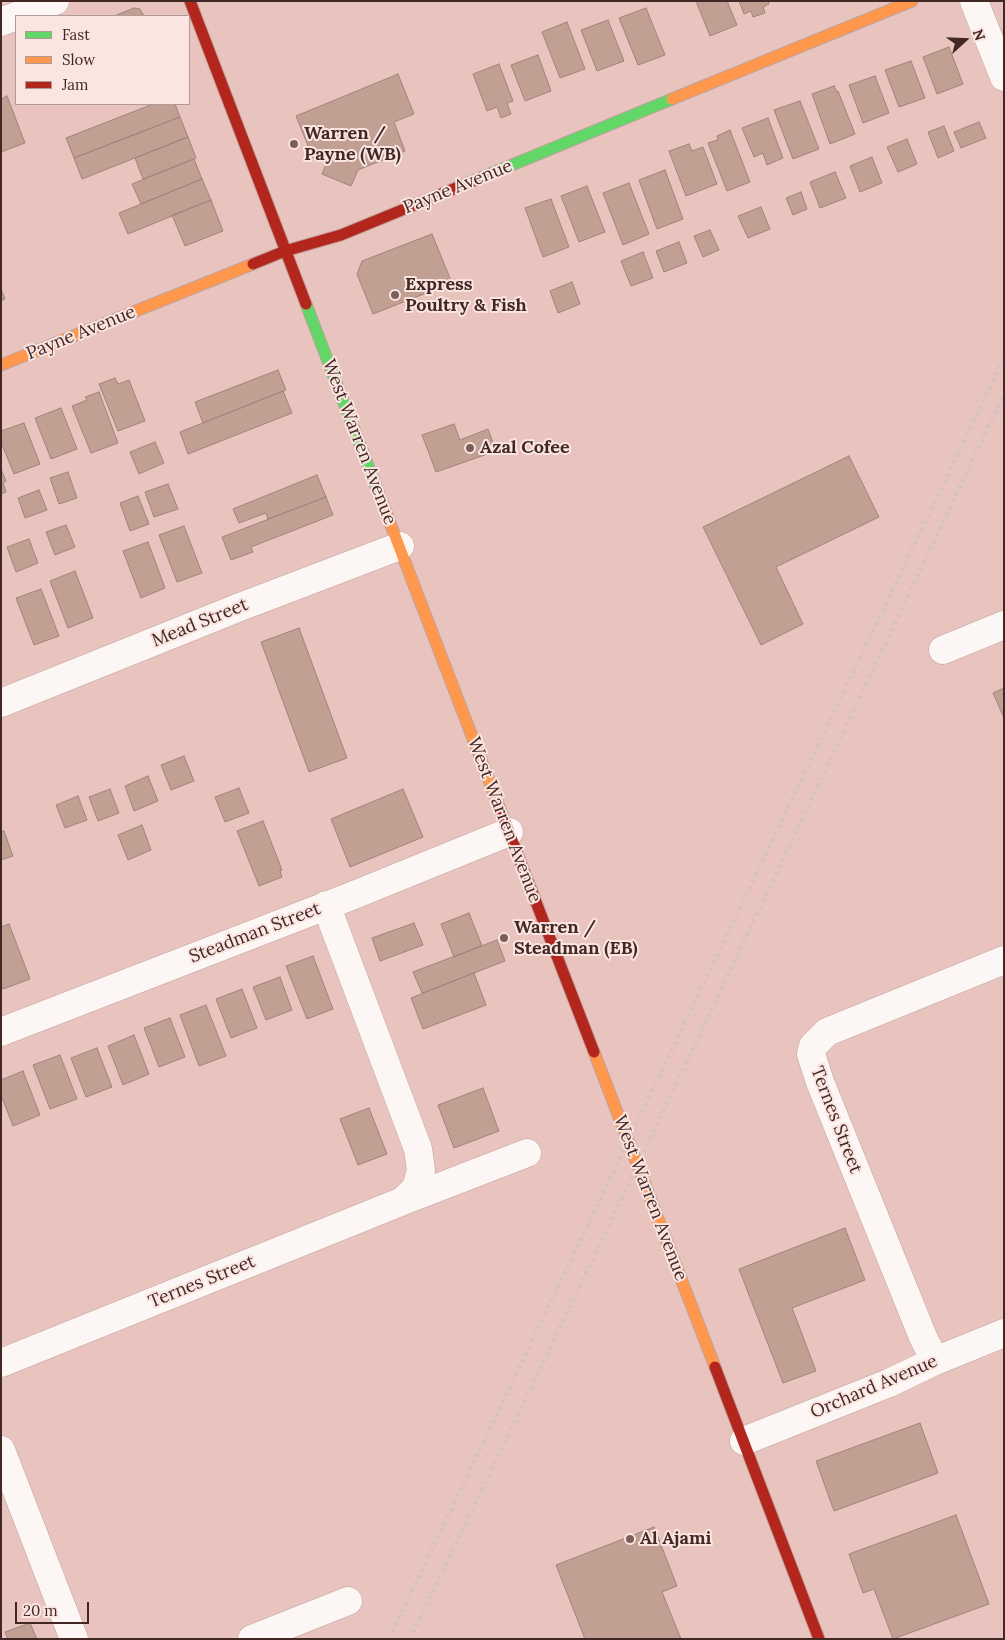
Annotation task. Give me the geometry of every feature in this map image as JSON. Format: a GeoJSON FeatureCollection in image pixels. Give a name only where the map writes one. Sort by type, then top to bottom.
{"type":"FeatureCollection","features":[{"type":"Feature","properties":{"kind":"main road","name":"West Warren Avenue"},"geometry":{"type":"LineString","coordinates":[[190,1],[819,1639]]}},
{"type":"Feature","properties":{"kind":"main road","name":"Payne Avenue"},"geometry":{"type":"LineString","coordinates":[[1,365],[285,251],[341,235],[912,1]]}},
{"type":"Feature","properties":{"kind":"street"},"geometry":{"type":"LineString","coordinates":[[19,15],[54,1]]}},
{"type":"Feature","properties":{"kind":"street"},"geometry":{"type":"LineString","coordinates":[[974,1],[1004,77]]}},
{"type":"Feature","properties":{"kind":"street"},"geometry":{"type":"LineString","coordinates":[[1,22],[15,16]]}},
{"type":"Feature","properties":{"kind":"street","name":"Mead Street"},"geometry":{"type":"LineString","coordinates":[[1,703],[240,607],[400,546]]}},
{"type":"Feature","properties":{"kind":"street"},"geometry":{"type":"LineString","coordinates":[[943,650],[1004,625]]}},
{"type":"Feature","properties":{"kind":"street","name":"Steadman Street"},"geometry":{"type":"LineString","coordinates":[[1,1032],[509,832]]}},
{"type":"Feature","properties":{"kind":"street"},"geometry":{"type":"LineString","coordinates":[[326,905],[418,1149],[421,1170],[416,1188],[403,1201]]}},
{"type":"Feature","properties":{"kind":"street","name":"Ternes Street"},"geometry":{"type":"LineString","coordinates":[[935,1361],[923,1337],[820,1082],[811,1054],[813,1046],[827,1032],[1004,960]]}},
{"type":"Feature","properties":{"kind":"street","name":"Ternes Street"},"geometry":{"type":"LineString","coordinates":[[1,1363],[527,1153]]}},
{"type":"Feature","properties":{"kind":"street","name":"Orchard Avenue"},"geometry":{"type":"LineString","coordinates":[[744,1441],[889,1383],[935,1361],[1004,1334]]}},
{"type":"Feature","properties":{"kind":"street"},"geometry":{"type":"LineString","coordinates":[[1,1450],[74,1639]]}},
{"type":"Feature","properties":{"kind":"street"},"geometry":{"type":"LineString","coordinates":[[252,1639],[348,1601]]}},
{"type":"Feature","properties":{"kind":"building"},"geometry":{"type":"Polygon","coordinates":[[[696,1],[727,1],[737,25],[710,36],[696,1]]]}},
{"type":"Feature","properties":{"kind":"building"},"geometry":{"type":"Polygon","coordinates":[[[739,1],[768,1],[769,4],[763,7],[765,13],[753,17],[751,11],[744,14],[739,1]]]}},
{"type":"Feature","properties":{"kind":"building"},"geometry":{"type":"Polygon","coordinates":[[[134,8],[140,9],[143,15],[116,15],[134,8]]]}},
{"type":"Feature","properties":{"kind":"building"},"geometry":{"type":"Polygon","coordinates":[[[646,8],[665,55],[638,65],[619,18],[646,8]]]}},
{"type":"Feature","properties":{"kind":"building"},"geometry":{"type":"Polygon","coordinates":[[[608,20],[624,61],[597,71],[581,30],[608,20]]]}},
{"type":"Feature","properties":{"kind":"building"},"geometry":{"type":"Polygon","coordinates":[[[567,22],[585,69],[560,78],[542,32],[567,22]]]}},
{"type":"Feature","properties":{"kind":"building"},"geometry":{"type":"Polygon","coordinates":[[[949,47],[963,84],[937,94],[923,57],[949,47]]]}},
{"type":"Feature","properties":{"kind":"building"},"geometry":{"type":"Polygon","coordinates":[[[538,55],[551,91],[525,101],[511,65],[538,55]]]}},
{"type":"Feature","properties":{"kind":"building"},"geometry":{"type":"Polygon","coordinates":[[[911,61],[925,98],[899,107],[885,70],[911,61]]]}},
{"type":"Feature","properties":{"kind":"building"},"geometry":{"type":"Polygon","coordinates":[[[499,64],[513,101],[507,103],[511,114],[501,118],[497,107],[487,111],[473,74],[499,64]]]}},
{"type":"Feature","properties":{"kind":"building"},"geometry":{"type":"Polygon","coordinates":[[[398,74],[414,114],[394,122],[405,151],[358,170],[351,186],[322,174],[329,157],[327,152],[313,158],[296,116],[398,74]]]}},
{"type":"Feature","properties":{"kind":"building"},"geometry":{"type":"Polygon","coordinates":[[[875,76],[889,113],[863,123],[849,85],[875,76]]]}},
{"type":"Feature","properties":{"kind":"building"},"geometry":{"type":"Polygon","coordinates":[[[834,86],[838,91],[855,134],[830,144],[812,94],[834,86]]]}},
{"type":"Feature","properties":{"kind":"building"},"geometry":{"type":"Polygon","coordinates":[[[7,96],[25,143],[1,152],[1,99],[7,96]]]}},
{"type":"Feature","properties":{"kind":"building"},"geometry":{"type":"Polygon","coordinates":[[[800,101],[819,149],[793,159],[774,110],[800,101]]]}},
{"type":"Feature","properties":{"kind":"building"},"geometry":{"type":"Polygon","coordinates":[[[150,105],[175,105],[180,117],[74,158],[66,138],[150,105]]]}},
{"type":"Feature","properties":{"kind":"building"},"geometry":{"type":"Polygon","coordinates":[[[180,117],[188,137],[82,179],[74,158],[180,117]]]}},
{"type":"Feature","properties":{"kind":"building"},"geometry":{"type":"Polygon","coordinates":[[[768,118],[783,158],[767,165],[763,153],[754,157],[742,128],[768,118]]]}},
{"type":"Feature","properties":{"kind":"building"},"geometry":{"type":"Polygon","coordinates":[[[979,122],[986,138],[961,148],[954,132],[979,122]]]}},
{"type":"Feature","properties":{"kind":"building"},"geometry":{"type":"Polygon","coordinates":[[[944,126],[954,151],[938,158],[928,132],[944,126]]]}},
{"type":"Feature","properties":{"kind":"building"},"geometry":{"type":"Polygon","coordinates":[[[730,130],[750,182],[727,191],[708,143],[718,140],[717,136],[730,130]]]}},
{"type":"Feature","properties":{"kind":"building"},"geometry":{"type":"Polygon","coordinates":[[[188,137],[196,158],[143,179],[135,158],[188,137]]]}},
{"type":"Feature","properties":{"kind":"building"},"geometry":{"type":"Polygon","coordinates":[[[907,139],[917,164],[898,172],[887,147],[907,139]]]}},
{"type":"Feature","properties":{"kind":"building"},"geometry":{"type":"Polygon","coordinates":[[[689,144],[692,151],[703,147],[717,184],[686,196],[669,151],[689,144]]]}},
{"type":"Feature","properties":{"kind":"building"},"geometry":{"type":"Polygon","coordinates":[[[872,157],[882,183],[860,192],[850,166],[872,157]]]}},
{"type":"Feature","properties":{"kind":"building"},"geometry":{"type":"Polygon","coordinates":[[[194,159],[202,179],[141,204],[132,184],[194,159]]]}},
{"type":"Feature","properties":{"kind":"building"},"geometry":{"type":"Polygon","coordinates":[[[665,170],[683,219],[657,229],[639,180],[665,170]]]}},
{"type":"Feature","properties":{"kind":"building"},"geometry":{"type":"Polygon","coordinates":[[[835,172],[846,198],[820,208],[810,182],[835,172]]]}},
{"type":"Feature","properties":{"kind":"building"},"geometry":{"type":"Polygon","coordinates":[[[202,179],[211,200],[128,234],[119,213],[202,179]]]}},
{"type":"Feature","properties":{"kind":"building"},"geometry":{"type":"Polygon","coordinates":[[[629,183],[649,234],[623,245],[603,193],[629,183]]]}},
{"type":"Feature","properties":{"kind":"building"},"geometry":{"type":"Polygon","coordinates":[[[587,186],[605,232],[579,242],[561,196],[587,186]]]}},
{"type":"Feature","properties":{"kind":"building"},"geometry":{"type":"Polygon","coordinates":[[[801,192],[807,209],[793,215],[786,198],[801,192]]]}},
{"type":"Feature","properties":{"kind":"building"},"geometry":{"type":"Polygon","coordinates":[[[551,199],[569,247],[543,257],[525,208],[551,199]]]}},
{"type":"Feature","properties":{"kind":"building"},"geometry":{"type":"Polygon","coordinates":[[[211,200],[223,231],[185,246],[172,215],[211,200]]]}},
{"type":"Feature","properties":{"kind":"building"},"geometry":{"type":"Polygon","coordinates":[[[761,207],[770,229],[748,238],[738,216],[761,207]]]}},
{"type":"Feature","properties":{"kind":"building"},"geometry":{"type":"Polygon","coordinates":[[[710,230],[719,250],[703,257],[694,236],[710,230]]]}},
{"type":"Feature","properties":{"kind":"building"},"geometry":{"type":"Polygon","coordinates":[[[432,234],[452,283],[373,314],[357,274],[362,261],[432,234]]]}},
{"type":"Feature","properties":{"kind":"building"},"geometry":{"type":"Polygon","coordinates":[[[679,242],[687,263],[664,272],[656,251],[679,242]]]}},
{"type":"Feature","properties":{"kind":"building"},"geometry":{"type":"Polygon","coordinates":[[[643,252],[653,278],[631,286],[621,261],[643,252]]]}},
{"type":"Feature","properties":{"kind":"building"},"geometry":{"type":"Polygon","coordinates":[[[572,282],[580,304],[558,313],[550,291],[572,282]]]}},
{"type":"Feature","properties":{"kind":"building"},"geometry":{"type":"Polygon","coordinates":[[[1,289],[5,299],[1,301],[1,289]]]}},
{"type":"Feature","properties":{"kind":"building"},"geometry":{"type":"Polygon","coordinates":[[[278,370],[286,390],[203,423],[195,402],[278,370]]]}},
{"type":"Feature","properties":{"kind":"building"},"geometry":{"type":"Polygon","coordinates":[[[115,378],[118,384],[129,380],[145,421],[118,431],[99,384],[115,378]]]}},
{"type":"Feature","properties":{"kind":"building"},"geometry":{"type":"Polygon","coordinates":[[[283,391],[292,413],[188,454],[180,432],[283,391]]]}},
{"type":"Feature","properties":{"kind":"building"},"geometry":{"type":"Polygon","coordinates":[[[99,392],[118,443],[91,453],[72,406],[87,400],[85,397],[99,392]]]}},
{"type":"Feature","properties":{"kind":"building"},"geometry":{"type":"Polygon","coordinates":[[[61,408],[77,449],[51,459],[35,418],[61,408]]]}},
{"type":"Feature","properties":{"kind":"building"},"geometry":{"type":"Polygon","coordinates":[[[24,423],[40,464],[14,474],[1,442],[1,431],[24,423]]]}},
{"type":"Feature","properties":{"kind":"building"},"geometry":{"type":"Polygon","coordinates":[[[454,424],[460,440],[488,429],[496,451],[436,472],[422,435],[454,424]]]}},
{"type":"Feature","properties":{"kind":"building"},"geometry":{"type":"Polygon","coordinates":[[[155,442],[164,463],[139,474],[130,452],[155,442]]]}},
{"type":"Feature","properties":{"kind":"building"},"geometry":{"type":"Polygon","coordinates":[[[849,456],[879,517],[776,567],[803,624],[761,645],[703,527],[849,456]]]}},
{"type":"Feature","properties":{"kind":"building"},"geometry":{"type":"Polygon","coordinates":[[[1,469],[6,481],[3,483],[6,492],[1,494],[1,469]]]}},
{"type":"Feature","properties":{"kind":"building"},"geometry":{"type":"Polygon","coordinates":[[[68,472],[77,498],[59,504],[50,478],[68,472]]]}},
{"type":"Feature","properties":{"kind":"building"},"geometry":{"type":"Polygon","coordinates":[[[317,475],[326,497],[268,519],[266,513],[239,523],[233,509],[317,475]]]}},
{"type":"Feature","properties":{"kind":"building"},"geometry":{"type":"Polygon","coordinates":[[[168,484],[178,509],[154,517],[145,492],[168,484]]]}},
{"type":"Feature","properties":{"kind":"building"},"geometry":{"type":"Polygon","coordinates":[[[39,490],[47,510],[25,518],[18,498],[39,490]]]}},
{"type":"Feature","properties":{"kind":"building"},"geometry":{"type":"Polygon","coordinates":[[[138,496],[149,524],[130,531],[120,503],[138,496]]]}},
{"type":"Feature","properties":{"kind":"building"},"geometry":{"type":"Polygon","coordinates":[[[326,497],[333,515],[251,547],[253,552],[231,560],[222,537],[326,497]]]}},
{"type":"Feature","properties":{"kind":"building"},"geometry":{"type":"Polygon","coordinates":[[[66,525],[75,547],[55,555],[46,532],[66,525]]]}},
{"type":"Feature","properties":{"kind":"building"},"geometry":{"type":"Polygon","coordinates":[[[184,526],[202,573],[177,582],[159,535],[184,526]]]}},
{"type":"Feature","properties":{"kind":"building"},"geometry":{"type":"Polygon","coordinates":[[[29,539],[38,563],[16,572],[7,547],[29,539]]]}},
{"type":"Feature","properties":{"kind":"building"},"geometry":{"type":"Polygon","coordinates":[[[148,542],[165,588],[141,598],[123,551],[148,542]]]}},
{"type":"Feature","properties":{"kind":"building"},"geometry":{"type":"Polygon","coordinates":[[[75,571],[93,618],[68,628],[50,581],[75,571]]]}},
{"type":"Feature","properties":{"kind":"building"},"geometry":{"type":"Polygon","coordinates":[[[41,589],[59,636],[34,645],[16,598],[41,589]]]}},
{"type":"Feature","properties":{"kind":"building"},"geometry":{"type":"Polygon","coordinates":[[[299,628],[347,758],[309,772],[261,642],[299,628]]]}},
{"type":"Feature","properties":{"kind":"building"},"geometry":{"type":"Polygon","coordinates":[[[1004,688],[1004,718],[993,693],[1004,688]]]}},
{"type":"Feature","properties":{"kind":"building"},"geometry":{"type":"Polygon","coordinates":[[[184,756],[194,781],[171,790],[161,765],[184,756]]]}},
{"type":"Feature","properties":{"kind":"building"},"geometry":{"type":"Polygon","coordinates":[[[148,776],[158,801],[134,811],[125,786],[148,776]]]}},
{"type":"Feature","properties":{"kind":"building"},"geometry":{"type":"Polygon","coordinates":[[[239,788],[249,813],[225,822],[215,797],[239,788]]]}},
{"type":"Feature","properties":{"kind":"building"},"geometry":{"type":"Polygon","coordinates":[[[110,789],[119,813],[98,821],[89,797],[110,789]]]}},
{"type":"Feature","properties":{"kind":"building"},"geometry":{"type":"Polygon","coordinates":[[[403,789],[423,837],[350,867],[331,819],[403,789]]]}},
{"type":"Feature","properties":{"kind":"building"},"geometry":{"type":"Polygon","coordinates":[[[78,796],[87,820],[65,828],[56,805],[78,796]]]}},
{"type":"Feature","properties":{"kind":"building"},"geometry":{"type":"Polygon","coordinates":[[[263,821],[282,870],[280,871],[282,877],[259,886],[237,831],[263,821]]]}},
{"type":"Feature","properties":{"kind":"building"},"geometry":{"type":"Polygon","coordinates":[[[142,825],[151,850],[128,860],[118,835],[142,825]]]}},
{"type":"Feature","properties":{"kind":"building"},"geometry":{"type":"Polygon","coordinates":[[[4,831],[13,856],[1,860],[1,832],[4,831]]]}},
{"type":"Feature","properties":{"kind":"building"},"geometry":{"type":"Polygon","coordinates":[[[469,913],[482,946],[454,957],[441,924],[469,913]]]}},
{"type":"Feature","properties":{"kind":"building"},"geometry":{"type":"Polygon","coordinates":[[[414,923],[423,945],[380,961],[372,938],[414,923]]]}},
{"type":"Feature","properties":{"kind":"building"},"geometry":{"type":"Polygon","coordinates":[[[9,924],[30,979],[3,989],[1,985],[1,927],[9,924]]]}},
{"type":"Feature","properties":{"kind":"building"},"geometry":{"type":"Polygon","coordinates":[[[497,940],[505,961],[422,993],[413,972],[497,940]]]}},
{"type":"Feature","properties":{"kind":"building"},"geometry":{"type":"Polygon","coordinates":[[[313,956],[333,1009],[307,1019],[286,966],[313,956]]]}},
{"type":"Feature","properties":{"kind":"building"},"geometry":{"type":"Polygon","coordinates":[[[474,973],[486,1005],[423,1029],[411,998],[474,973]]]}},
{"type":"Feature","properties":{"kind":"building"},"geometry":{"type":"Polygon","coordinates":[[[280,977],[292,1010],[266,1020],[253,987],[280,977]]]}},
{"type":"Feature","properties":{"kind":"building"},"geometry":{"type":"Polygon","coordinates":[[[242,989],[257,1028],[231,1038],[216,999],[242,989]]]}},
{"type":"Feature","properties":{"kind":"building"},"geometry":{"type":"Polygon","coordinates":[[[206,1005],[226,1056],[199,1066],[180,1015],[206,1005]]]}},
{"type":"Feature","properties":{"kind":"building"},"geometry":{"type":"Polygon","coordinates":[[[170,1018],[185,1057],[159,1067],[144,1028],[170,1018]]]}},
{"type":"Feature","properties":{"kind":"building"},"geometry":{"type":"Polygon","coordinates":[[[134,1035],[149,1074],[123,1085],[108,1046],[134,1035]]]}},
{"type":"Feature","properties":{"kind":"building"},"geometry":{"type":"Polygon","coordinates":[[[97,1048],[112,1087],[86,1097],[71,1058],[97,1048]]]}},
{"type":"Feature","properties":{"kind":"building"},"geometry":{"type":"Polygon","coordinates":[[[60,1055],[77,1099],[50,1109],[33,1065],[60,1055]]]}},
{"type":"Feature","properties":{"kind":"building"},"geometry":{"type":"Polygon","coordinates":[[[23,1071],[40,1115],[13,1126],[1,1095],[1,1080],[23,1071]]]}},
{"type":"Feature","properties":{"kind":"building"},"geometry":{"type":"Polygon","coordinates":[[[483,1088],[499,1131],[454,1148],[438,1105],[483,1088]]]}},
{"type":"Feature","properties":{"kind":"building"},"geometry":{"type":"Polygon","coordinates":[[[369,1108],[387,1154],[358,1165],[340,1119],[369,1108]]]}},
{"type":"Feature","properties":{"kind":"building"},"geometry":{"type":"Polygon","coordinates":[[[845,1228],[865,1280],[792,1308],[816,1371],[783,1383],[739,1269],[845,1228]]]}},
{"type":"Feature","properties":{"kind":"building"},"geometry":{"type":"Polygon","coordinates":[[[920,1423],[938,1473],[834,1511],[816,1461],[920,1423]]]}},
{"type":"Feature","properties":{"kind":"building"},"geometry":{"type":"Polygon","coordinates":[[[956,1515],[989,1604],[893,1639],[874,1589],[863,1593],[849,1554],[956,1515]]]}},
{"type":"Feature","properties":{"kind":"building"},"geometry":{"type":"Polygon","coordinates":[[[654,1527],[677,1586],[662,1592],[681,1639],[585,1639],[556,1565],[654,1527]]]}},
{"type":"Feature","properties":{"kind":"building"},"geometry":{"type":"Polygon","coordinates":[[[30,1623],[37,1639],[8,1639],[5,1632],[30,1623]]]}},
{"type":"Feature","properties":{"kind":"railway"},"geometry":{"type":"LineString","coordinates":[[389,1639],[1004,358]]}},
{"type":"Feature","properties":{"kind":"railway"},"geometry":{"type":"LineString","coordinates":[[410,1639],[604,1236],[1004,394]]}},
{"type":"Feature","properties":{"kind":"traffic: fast"},"geometry":{"type":"LineString","coordinates":[[490,174],[672,99]]}},
{"type":"Feature","properties":{"kind":"traffic: fast"},"geometry":{"type":"LineString","coordinates":[[306,304],[382,502]]}},
{"type":"Feature","properties":{"kind":"traffic: slow"},"geometry":{"type":"LineString","coordinates":[[672,99],[912,1]]}},
{"type":"Feature","properties":{"kind":"traffic: slow"},"geometry":{"type":"LineString","coordinates":[[1,365],[253,264]]}},
{"type":"Feature","properties":{"kind":"traffic: slow"},"geometry":{"type":"LineString","coordinates":[[382,502],[500,809]]}},
{"type":"Feature","properties":{"kind":"traffic: slow"},"geometry":{"type":"LineString","coordinates":[[594,1052],[715,1367]]}},
{"type":"Feature","properties":{"kind":"traffic: jam"},"geometry":{"type":"LineString","coordinates":[[190,1],[306,304]]}},
{"type":"Feature","properties":{"kind":"traffic: jam"},"geometry":{"type":"LineString","coordinates":[[253,264],[285,251],[341,235],[490,174]]}},
{"type":"Feature","properties":{"kind":"traffic: jam"},"geometry":{"type":"LineString","coordinates":[[500,809],[594,1052]]}},
{"type":"Feature","properties":{"kind":"traffic: jam"},"geometry":{"type":"LineString","coordinates":[[715,1367],[819,1639]]}},
{"type":"Feature","properties":{"kind":"place","name":"Warren / Payne (WB)"},"geometry":{"type":"Point","coordinates":[294,144]}},
{"type":"Feature","properties":{"kind":"place","name":"Express Poultry & Fish"},"geometry":{"type":"Point","coordinates":[395,295]}},
{"type":"Feature","properties":{"kind":"place","name":"Azal Cofee"},"geometry":{"type":"Point","coordinates":[470,448]}},
{"type":"Feature","properties":{"kind":"place","name":"Warren / Steadman (EB)"},"geometry":{"type":"Point","coordinates":[504,938]}},
{"type":"Feature","properties":{"kind":"place","name":"Al Ajami"},"geometry":{"type":"Point","coordinates":[630,1539]}}]}
